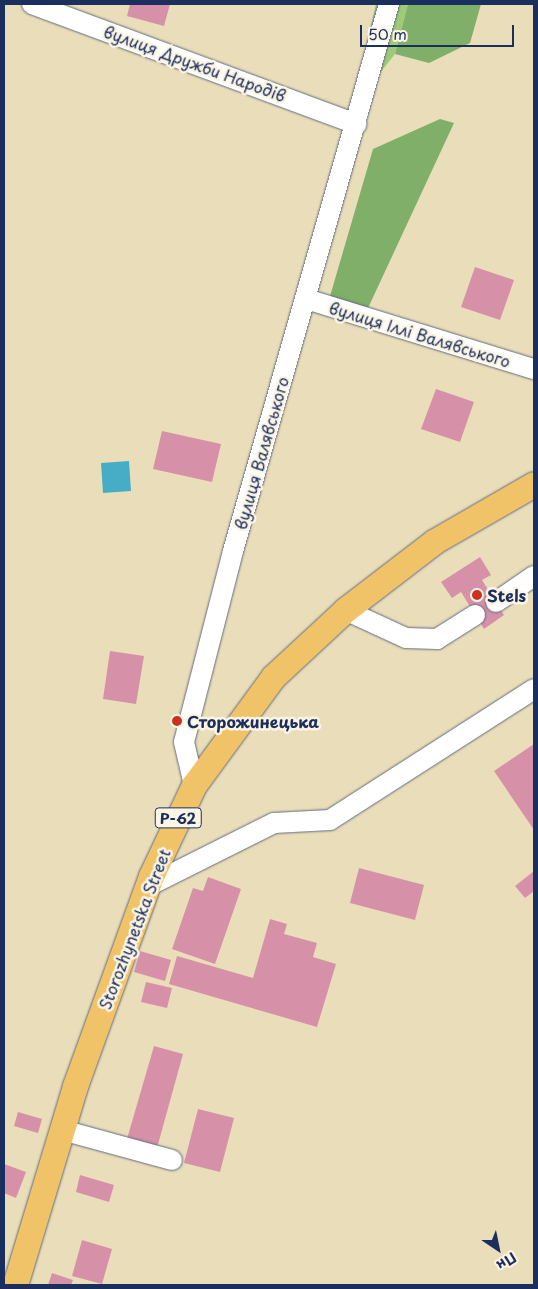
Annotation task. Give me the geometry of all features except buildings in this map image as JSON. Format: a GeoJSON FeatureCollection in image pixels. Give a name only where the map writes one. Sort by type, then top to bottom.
{"type":"FeatureCollection","features":[{"type":"Feature","properties":{"kind":"main road","name":"Storozhynetska Street"},"geometry":{"type":"LineString","coordinates":[[15,1285],[62,1130],[146,887],[194,785],[273,678],[345,610],[435,540],[534,484]]}},
{"type":"Feature","properties":{"kind":"street","name":"вулиця Дружби Народів"},"geometry":{"type":"LineString","coordinates":[[32,4],[357,124]]}},
{"type":"Feature","properties":{"kind":"street","name":"вулиця Валявського"},"geometry":{"type":"LineString","coordinates":[[194,785],[184,742],[232,551],[357,124],[389,4]]}},
{"type":"Feature","properties":{"kind":"street","name":"вулиця Іллі Валявського"},"geometry":{"type":"LineString","coordinates":[[306,299],[534,369]]}},
{"type":"Feature","properties":{"kind":"street"},"geometry":{"type":"LineString","coordinates":[[496,602],[534,576]]}},
{"type":"Feature","properties":{"kind":"street"},"geometry":{"type":"LineString","coordinates":[[345,610],[406,638],[436,639],[475,615]]}},
{"type":"Feature","properties":{"kind":"street"},"geometry":{"type":"LineString","coordinates":[[146,887],[274,823],[330,820],[534,689]]}},
{"type":"Feature","properties":{"kind":"street"},"geometry":{"type":"LineString","coordinates":[[62,1130],[172,1160]]}},
{"type":"Feature","properties":{"kind":"green space"},"geometry":{"type":"Polygon","coordinates":[[[376,4],[408,4],[395,54],[353,107],[376,4]]]}},
{"type":"Feature","properties":{"kind":"green space"},"geometry":{"type":"Polygon","coordinates":[[[408,4],[481,4],[470,43],[429,63],[395,54],[408,4]]]}},
{"type":"Feature","properties":{"kind":"green space"},"geometry":{"type":"Polygon","coordinates":[[[440,119],[454,123],[362,321],[326,310],[373,149],[440,119]]]}},
{"type":"Feature","properties":{"kind":"water"},"geometry":{"type":"Polygon","coordinates":[[[129,461],[131,491],[103,493],[101,463],[129,461]]]}},
{"type":"Feature","properties":{"kind":"place","name":"Stels"},"geometry":{"type":"Point","coordinates":[477,595]}},
{"type":"Feature","properties":{"kind":"place","name":"Сторожинецька"},"geometry":{"type":"Point","coordinates":[177,721]}}]}
